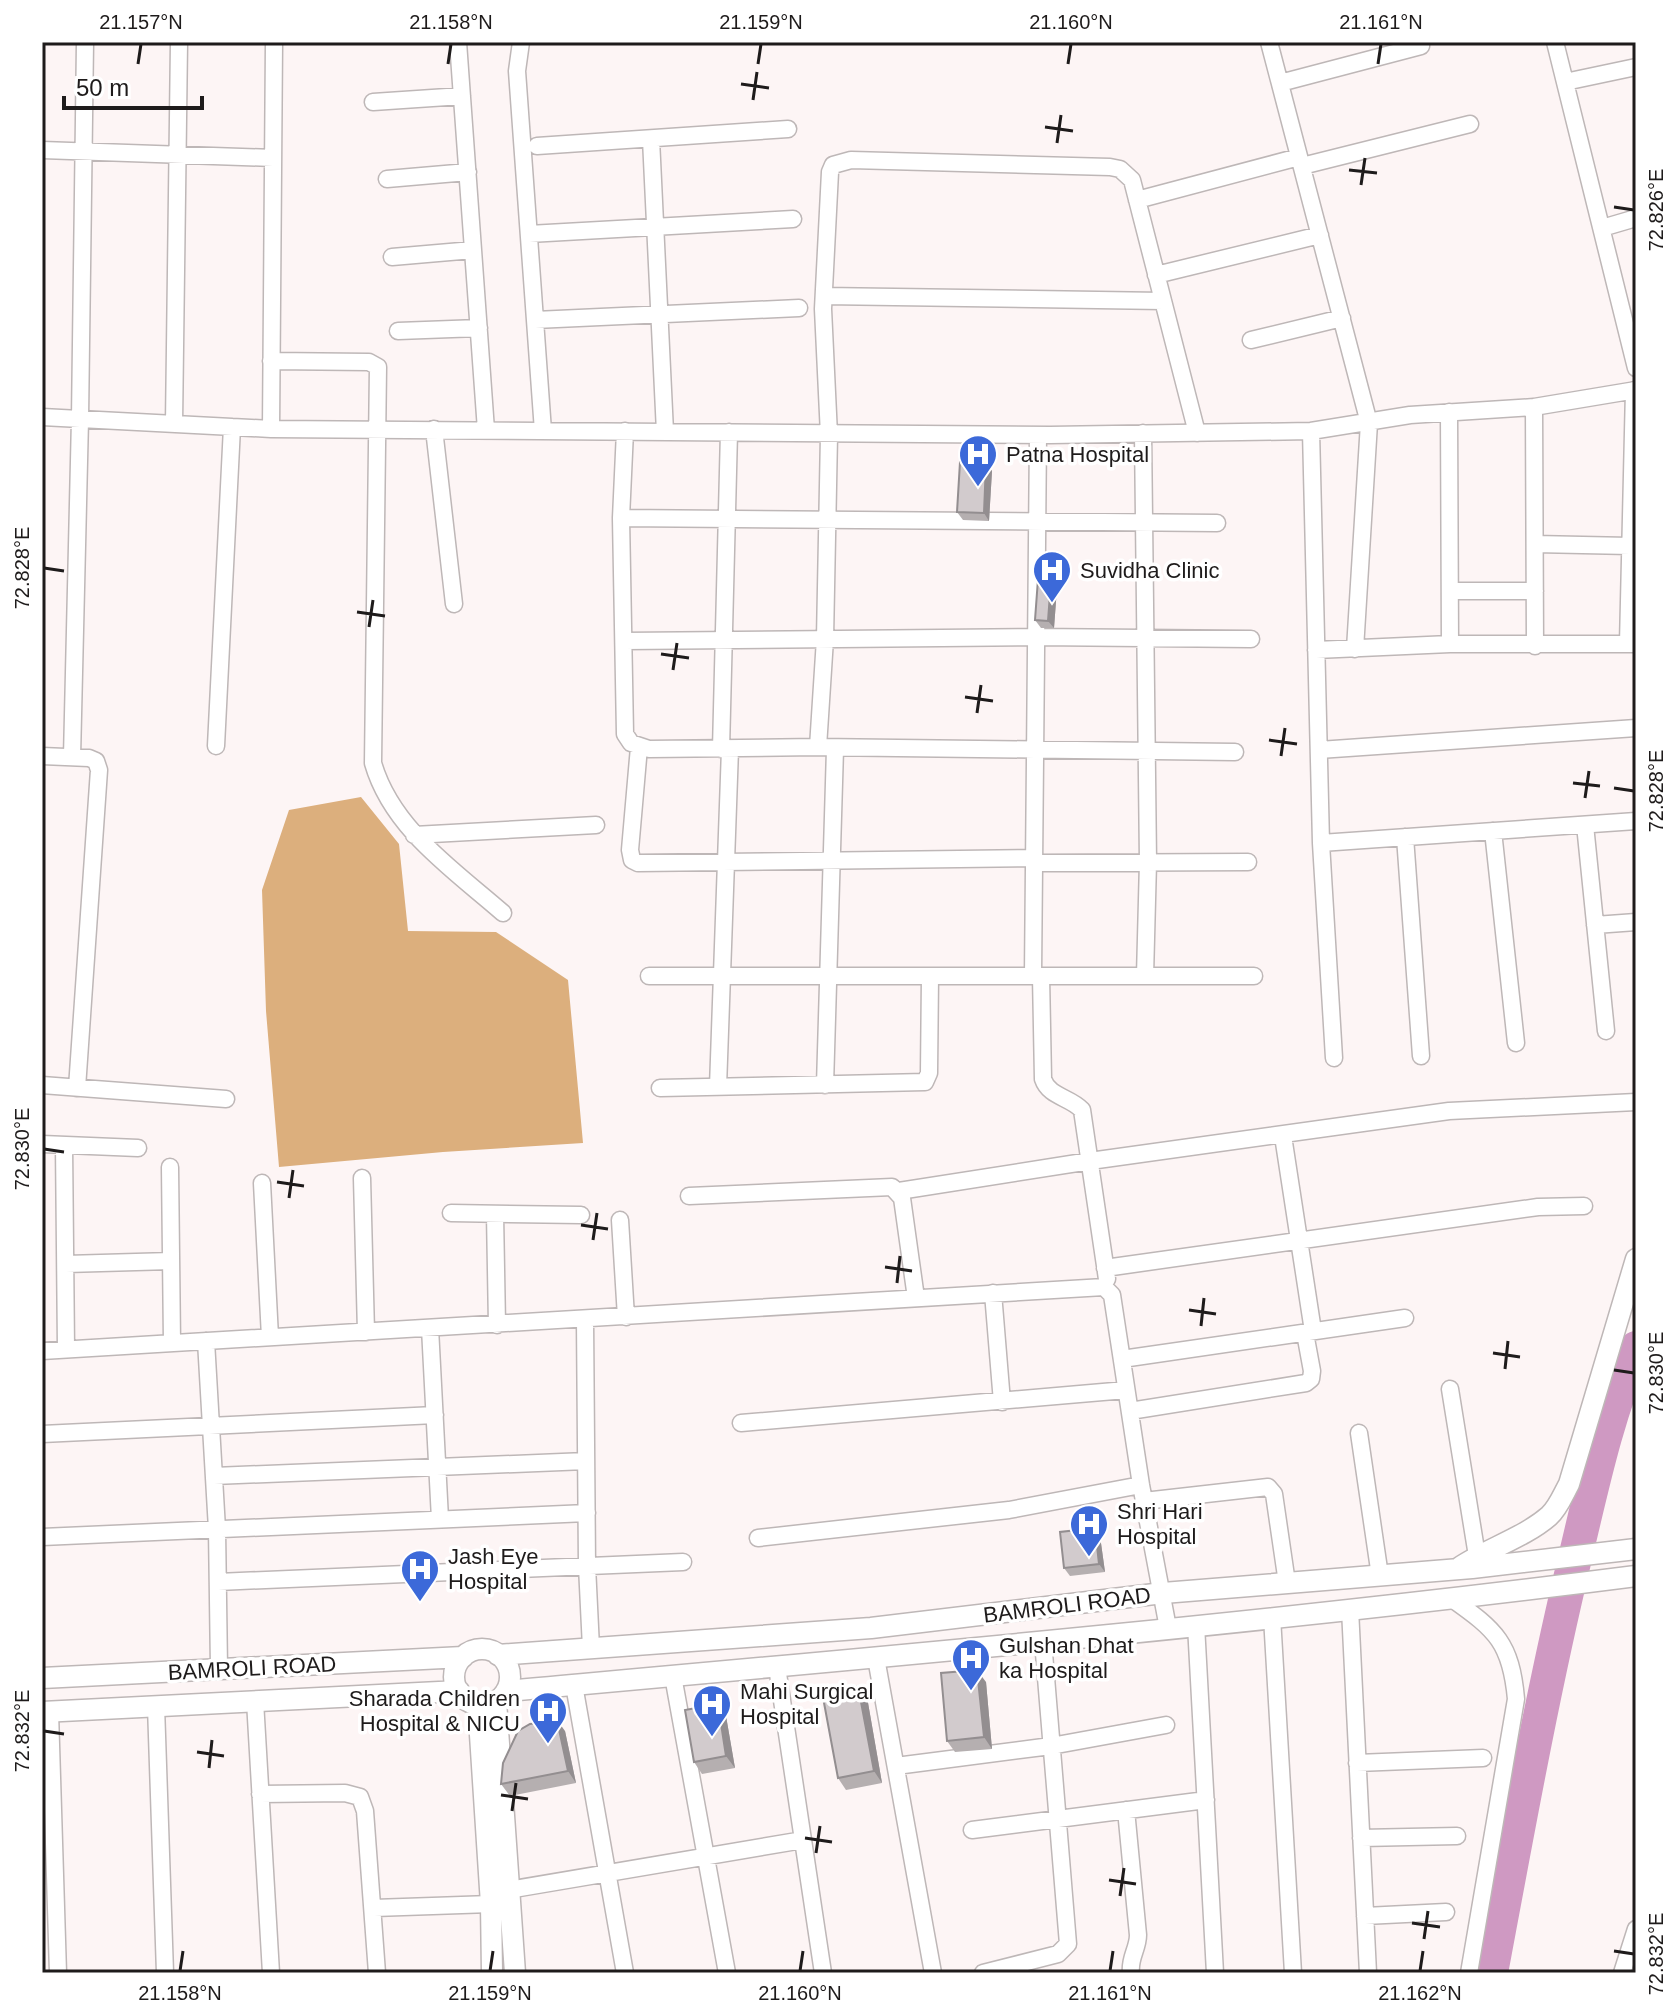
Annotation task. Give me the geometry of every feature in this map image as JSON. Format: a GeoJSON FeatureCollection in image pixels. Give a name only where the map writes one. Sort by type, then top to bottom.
{"type":"FeatureCollection","features":[{"type":"Feature","properties":{"kind":"street"},"geometry":{"type":"LineString","coordinates":[[72,757],[85,42]]}},
{"type":"Feature","properties":{"kind":"street"},"geometry":{"type":"LineString","coordinates":[[174,424],[179,42]]}},
{"type":"Feature","properties":{"kind":"street"},"geometry":{"type":"LineString","coordinates":[[271,429],[274,42]]}},
{"type":"Feature","properties":{"kind":"street"},"geometry":{"type":"LineString","coordinates":[[458,42],[486,430]]}},
{"type":"Feature","properties":{"kind":"street"},"geometry":{"type":"LineString","coordinates":[[521,42],[517,71],[543,431]]}},
{"type":"Feature","properties":{"kind":"street"},"geometry":{"type":"LineString","coordinates":[[1269,42],[1369,423],[1355,649]]}},
{"type":"Feature","properties":{"kind":"street"},"geometry":{"type":"LineString","coordinates":[[1555,42],[1636,368]]}},
{"type":"Feature","properties":{"kind":"street"},"geometry":{"type":"LineString","coordinates":[[1280,83],[1421,46]]}},
{"type":"Feature","properties":{"kind":"street"},"geometry":{"type":"LineString","coordinates":[[1565,82],[1636,67]]}},
{"type":"Feature","properties":{"kind":"street"},"geometry":{"type":"LineString","coordinates":[[373,102],[462,96]]}},
{"type":"Feature","properties":{"kind":"street"},"geometry":{"type":"LineString","coordinates":[[1137,200],[1470,124]]}},
{"type":"Feature","properties":{"kind":"street"},"geometry":{"type":"LineString","coordinates":[[537,146],[788,129]]}},
{"type":"Feature","properties":{"kind":"street"},"geometry":{"type":"LineString","coordinates":[[651,139],[665,432]]}},
{"type":"Feature","properties":{"kind":"street"},"geometry":{"type":"LineString","coordinates":[[42,150],[273,158]]}},
{"type":"Feature","properties":{"kind":"street"},"geometry":{"type":"LineString","coordinates":[[825,1085],[834,860],[827,748],[825,639],[829,435],[824,296],[830,172],[833,165],[843,161],[1110,167],[1127,173],[1132,180],[1197,433]]}},
{"type":"Feature","properties":{"kind":"street"},"geometry":{"type":"LineString","coordinates":[[387,179],[468,172]]}},
{"type":"Feature","properties":{"kind":"street"},"geometry":{"type":"LineString","coordinates":[[1602,228],[1636,218]]}},
{"type":"Feature","properties":{"kind":"street"},"geometry":{"type":"LineString","coordinates":[[529,234],[793,219]]}},
{"type":"Feature","properties":{"kind":"street"},"geometry":{"type":"LineString","coordinates":[[1156,275],[1320,235]]}},
{"type":"Feature","properties":{"kind":"street"},"geometry":{"type":"LineString","coordinates":[[392,257],[473,250]]}},
{"type":"Feature","properties":{"kind":"street"},"geometry":{"type":"LineString","coordinates":[[824,296],[1163,301]]}},
{"type":"Feature","properties":{"kind":"street"},"geometry":{"type":"LineString","coordinates":[[535,320],[799,308]]}},
{"type":"Feature","properties":{"kind":"street"},"geometry":{"type":"LineString","coordinates":[[1251,340],[1342,318]]}},
{"type":"Feature","properties":{"kind":"street"},"geometry":{"type":"LineString","coordinates":[[398,331],[479,328]]}},
{"type":"Feature","properties":{"kind":"street"},"geometry":{"type":"LineString","coordinates":[[271,361],[375,364],[379,372],[373,763],[377,777],[414,835],[503,913]]}},
{"type":"Feature","properties":{"kind":"street"},"geometry":{"type":"LineString","coordinates":[[42,417],[271,429],[829,435],[1197,433],[1311,431],[1403,416],[1534,407],[1635,390],[1630,546],[1632,644],[1450,644],[1316,650]]}},
{"type":"Feature","properties":{"kind":"street"},"geometry":{"type":"LineString","coordinates":[[1534,407],[1535,646]]}},
{"type":"Feature","properties":{"kind":"street"},"geometry":{"type":"LineString","coordinates":[[1449,412],[1450,644]]}},
{"type":"Feature","properties":{"kind":"street"},"geometry":{"type":"LineString","coordinates":[[216,746],[232,427]]}},
{"type":"Feature","properties":{"kind":"street"},"geometry":{"type":"LineString","coordinates":[[434,429],[454,604]]}},
{"type":"Feature","properties":{"kind":"street"},"geometry":{"type":"LineString","coordinates":[[625,431],[621,518],[625,734],[631,743],[639,747],[725,749],[1235,752]]}},
{"type":"Feature","properties":{"kind":"street"},"geometry":{"type":"LineString","coordinates":[[1311,431],[1321,843],[1334,1058]]}},
{"type":"Feature","properties":{"kind":"street"},"geometry":{"type":"LineString","coordinates":[[718,1087],[726,861],[724,640],[729,432]]}},
{"type":"Feature","properties":{"kind":"street"},"geometry":{"type":"LineString","coordinates":[[1143,433],[1148,862],[1145,976]]}},
{"type":"Feature","properties":{"kind":"street"},"geometry":{"type":"LineString","coordinates":[[1038,435],[1034,860],[1043,1079],[1051,1092],[1082,1110],[1105,1268],[1168,1628]]}},
{"type":"Feature","properties":{"kind":"street"},"geometry":{"type":"LineString","coordinates":[[621,518],[1217,523]]}},
{"type":"Feature","properties":{"kind":"street"},"geometry":{"type":"LineString","coordinates":[[1535,544],[1630,546]]}},
{"type":"Feature","properties":{"kind":"street"},"geometry":{"type":"LineString","coordinates":[[1450,591],[1535,591]]}},
{"type":"Feature","properties":{"kind":"street"},"geometry":{"type":"LineString","coordinates":[[624,641],[1036,637],[1251,639]]}},
{"type":"Feature","properties":{"kind":"street"},"geometry":{"type":"LineString","coordinates":[[1319,750],[1636,728]]}},
{"type":"Feature","properties":{"kind":"street"},"geometry":{"type":"LineString","coordinates":[[639,747],[630,850],[632,860],[648,864],[834,860],[1248,862]]}},
{"type":"Feature","properties":{"kind":"street"},"geometry":{"type":"LineString","coordinates":[[42,756],[96,761],[99,770],[77,1088]]}},
{"type":"Feature","properties":{"kind":"street"},"geometry":{"type":"LineString","coordinates":[[1321,843],[1636,821]]}},
{"type":"Feature","properties":{"kind":"street"},"geometry":{"type":"LineString","coordinates":[[414,835],[596,825]]}},
{"type":"Feature","properties":{"kind":"street"},"geometry":{"type":"LineString","coordinates":[[1585,825],[1606,1031]]}},
{"type":"Feature","properties":{"kind":"street"},"geometry":{"type":"LineString","coordinates":[[1493,831],[1516,1043]]}},
{"type":"Feature","properties":{"kind":"street"},"geometry":{"type":"LineString","coordinates":[[1405,837],[1421,1056]]}},
{"type":"Feature","properties":{"kind":"street"},"geometry":{"type":"LineString","coordinates":[[1595,925],[1636,922]]}},
{"type":"Feature","properties":{"kind":"street"},"geometry":{"type":"LineString","coordinates":[[649,976],[1254,976]]}},
{"type":"Feature","properties":{"kind":"street"},"geometry":{"type":"LineString","coordinates":[[660,1088],[925,1082],[929,1073],[930,976]]}},
{"type":"Feature","properties":{"kind":"street"},"geometry":{"type":"LineString","coordinates":[[42,1085],[226,1099]]}},
{"type":"Feature","properties":{"kind":"street"},"geometry":{"type":"LineString","coordinates":[[689,1196],[884,1186],[899,1191],[1449,1111],[1636,1102]]}},
{"type":"Feature","properties":{"kind":"street"},"geometry":{"type":"LineString","coordinates":[[1130,1411],[1306,1383],[1311,1379],[1301,1241],[1283,1136]]}},
{"type":"Feature","properties":{"kind":"street"},"geometry":{"type":"LineString","coordinates":[[42,1144],[138,1148]]}},
{"type":"Feature","properties":{"kind":"street"},"geometry":{"type":"LineString","coordinates":[[64,1145],[66,1349]]}},
{"type":"Feature","properties":{"kind":"street"},"geometry":{"type":"LineString","coordinates":[[170,1167],[172,1343]]}},
{"type":"Feature","properties":{"kind":"street"},"geometry":{"type":"LineString","coordinates":[[362,1178],[366,1332]]}},
{"type":"Feature","properties":{"kind":"street"},"geometry":{"type":"LineString","coordinates":[[262,1183],[270,1337]]}},
{"type":"Feature","properties":{"kind":"street"},"geometry":{"type":"LineString","coordinates":[[899,1191],[916,1298]]}},
{"type":"Feature","properties":{"kind":"street"},"geometry":{"type":"LineString","coordinates":[[1105,1268],[1538,1207],[1584,1206]]}},
{"type":"Feature","properties":{"kind":"street"},"geometry":{"type":"LineString","coordinates":[[451,1213],[581,1215]]}},
{"type":"Feature","properties":{"kind":"street"},"geometry":{"type":"LineString","coordinates":[[495,1214],[497,1325]]}},
{"type":"Feature","properties":{"kind":"street"},"geometry":{"type":"LineString","coordinates":[[620,1220],[626,1317]]}},
{"type":"Feature","properties":{"kind":"street"},"geometry":{"type":"LineString","coordinates":[[1450,1389],[1468,1565],[1537,1525],[1561,1501],[1569,1484],[1636,1259]]}},
{"type":"Feature","properties":{"kind":"street"},"geometry":{"type":"LineString","coordinates":[[66,1264],[171,1261]]}},
{"type":"Feature","properties":{"kind":"street"},"geometry":{"type":"LineString","coordinates":[[42,1351],[585,1320],[1096,1286],[1109,1290]]}},
{"type":"Feature","properties":{"kind":"street"},"geometry":{"type":"LineString","coordinates":[[993,1293],[1002,1402]]}},
{"type":"Feature","properties":{"kind":"street"},"geometry":{"type":"LineString","coordinates":[[1122,1359],[1405,1318]]}},
{"type":"Feature","properties":{"kind":"street"},"geometry":{"type":"LineString","coordinates":[[585,1320],[587,1566],[591,1648]]}},
{"type":"Feature","properties":{"kind":"street"},"geometry":{"type":"LineString","coordinates":[[430,1328],[440,1519]]}},
{"type":"Feature","properties":{"kind":"street"},"geometry":{"type":"LineString","coordinates":[[206,1341],[217,1529],[219,1669]]}},
{"type":"Feature","properties":{"kind":"street"},"geometry":{"type":"LineString","coordinates":[[741,1423],[1126,1390]]}},
{"type":"Feature","properties":{"kind":"street"},"geometry":{"type":"LineString","coordinates":[[42,1434],[435,1415]]}},
{"type":"Feature","properties":{"kind":"street"},"geometry":{"type":"LineString","coordinates":[[1359,1433],[1380,1576]]}},
{"type":"Feature","properties":{"kind":"street"},"geometry":{"type":"LineString","coordinates":[[214,1476],[586,1461]]}},
{"type":"Feature","properties":{"kind":"street"},"geometry":{"type":"LineString","coordinates":[[758,1538],[1143,1493],[1268,1487],[1274,1494],[1287,1583]]}},
{"type":"Feature","properties":{"kind":"street"},"geometry":{"type":"LineString","coordinates":[[42,1537],[587,1513]]}},
{"type":"Feature","properties":{"kind":"street","name":"BAMROLI ROAD"},"geometry":{"type":"LineString","coordinates":[[498,1655],[871,1628],[1163,1593],[1380,1576],[1636,1549]]}},
{"type":"Feature","properties":{"kind":"street"},"geometry":{"type":"LineString","coordinates":[[218,1582],[683,1562]]}},
{"type":"Feature","properties":{"kind":"street","name":"BAMROLI ROAD"},"geometry":{"type":"LineString","coordinates":[[493,1699],[574,1685],[1043,1641],[1460,1598],[1636,1576]]}},
{"type":"Feature","properties":{"kind":"street"},"geometry":{"type":"LineString","coordinates":[[1460,1598],[1497,1636],[1514,1671],[1516,1699],[1469,1973]]}},
{"type":"Feature","properties":{"kind":"street"},"geometry":{"type":"LineString","coordinates":[[1350,1609],[1368,1973]]}},
{"type":"Feature","properties":{"kind":"street"},"geometry":{"type":"LineString","coordinates":[[1272,1617],[1293,1973]]}},
{"type":"Feature","properties":{"kind":"street"},"geometry":{"type":"LineString","coordinates":[[1196,1625],[1215,1973]]}},
{"type":"Feature","properties":{"kind":"street"},"geometry":{"type":"LineString","coordinates":[[983,1973],[1036,1966],[1058,1954],[1068,1944],[1043,1641]]}},
{"type":"Feature","properties":{"kind":"street"},"geometry":{"type":"LineString","coordinates":[[492,1973],[493,1699],[510,1672],[498,1655],[486,1649],[463,1657],[455,1673],[459,1691],[465,1699],[493,1699]]}},
{"type":"Feature","properties":{"kind":"street","name":"BAMROLI ROAD"},"geometry":{"type":"LineString","coordinates":[[42,1678],[463,1657]]}},
{"type":"Feature","properties":{"kind":"street"},"geometry":{"type":"LineString","coordinates":[[876,1658],[933,1973]]}},
{"type":"Feature","properties":{"kind":"street"},"geometry":{"type":"LineString","coordinates":[[777,1667],[823,1973]]}},
{"type":"Feature","properties":{"kind":"street"},"geometry":{"type":"LineString","coordinates":[[673,1676],[727,1973]]}},
{"type":"Feature","properties":{"kind":"street"},"geometry":{"type":"LineString","coordinates":[[574,1685],[625,1973]]}},
{"type":"Feature","properties":{"kind":"street"},"geometry":{"type":"LineString","coordinates":[[58,1973],[46,1712],[459,1691]]}},
{"type":"Feature","properties":{"kind":"street"},"geometry":{"type":"LineString","coordinates":[[493,1699],[515,1973]]}},
{"type":"Feature","properties":{"kind":"street"},"geometry":{"type":"LineString","coordinates":[[255,1701],[271,1973]]}},
{"type":"Feature","properties":{"kind":"street"},"geometry":{"type":"LineString","coordinates":[[156,1706],[165,1973]]}},
{"type":"Feature","properties":{"kind":"street"},"geometry":{"type":"LineString","coordinates":[[896,1766],[1051,1746],[1166,1725]]}},
{"type":"Feature","properties":{"kind":"street"},"geometry":{"type":"LineString","coordinates":[[1357,1763],[1483,1758]]}},
{"type":"Feature","properties":{"kind":"street"},"geometry":{"type":"LineString","coordinates":[[260,1794],[345,1793],[360,1797],[365,1811],[377,1973]]}},
{"type":"Feature","properties":{"kind":"street"},"geometry":{"type":"LineString","coordinates":[[972,1830],[1206,1800]]}},
{"type":"Feature","properties":{"kind":"street"},"geometry":{"type":"LineString","coordinates":[[1126,1810],[1138,1941],[1130,1960],[1131,1973]]}},
{"type":"Feature","properties":{"kind":"street"},"geometry":{"type":"LineString","coordinates":[[1361,1838],[1457,1836]]}},
{"type":"Feature","properties":{"kind":"street"},"geometry":{"type":"LineString","coordinates":[[508,1890],[803,1840]]}},
{"type":"Feature","properties":{"kind":"street"},"geometry":{"type":"LineString","coordinates":[[374,1908],[491,1904]]}},
{"type":"Feature","properties":{"kind":"street"},"geometry":{"type":"LineString","coordinates":[[1365,1916],[1446,1912]]}},
{"type":"Feature","properties":{"kind":"street"},"geometry":{"type":"LineString","coordinates":[[1622,1973],[1636,1929]]}},
{"type":"Feature","properties":{"kind":"shaded area"},"geometry":{"type":"Polygon","coordinates":[[[361,797],[399,844],[408,931],[496,932],[568,980],[583,1143],[279,1167],[266,1011],[262,890],[289,810],[361,797]]]}},
{"type":"Feature","properties":{"kind":"building"},"geometry":{"type":"Polygon","coordinates":[[[960,462],[986,463],[984,513],[957,512],[960,462]]]}},
{"type":"Feature","properties":{"kind":"building"},"geometry":{"type":"Polygon","coordinates":[[[1038,579],[1051,580],[1048,621],[1035,620],[1038,579]]]}},
{"type":"Feature","properties":{"kind":"building"},"geometry":{"type":"Polygon","coordinates":[[[1095,1528],[1099,1564],[1064,1568],[1060,1532],[1095,1528]]]}},
{"type":"Feature","properties":{"kind":"building"},"geometry":{"type":"Polygon","coordinates":[[[977,1670],[984,1737],[947,1741],[941,1673],[977,1670]]]}},
{"type":"Feature","properties":{"kind":"building"},"geometry":{"type":"Polygon","coordinates":[[[858,1686],[874,1771],[838,1778],[822,1692],[858,1686]]]}},
{"type":"Feature","properties":{"kind":"building"},"geometry":{"type":"Polygon","coordinates":[[[718,1704],[726,1756],[694,1762],[685,1710],[718,1704]]]}},
{"type":"Feature","properties":{"kind":"building"},"geometry":{"type":"Polygon","coordinates":[[[557,1720],[568,1771],[501,1784],[503,1763],[518,1731],[530,1724],[557,1720]]]}},
{"type":"Feature","properties":{"kind":"waterway"},"geometry":{"type":"LineString","coordinates":[[1491,1973],[1563,1609],[1601,1452],[1636,1348]]}},
{"type":"Feature","properties":{"kind":"place","name":"Patna Hospital"},"geometry":{"type":"Point","coordinates":[978,488]}},
{"type":"Feature","properties":{"kind":"place","name":"Suvidha Clinic"},"geometry":{"type":"Point","coordinates":[1052,604]}},
{"type":"Feature","properties":{"kind":"place","name":"Shri Hari Hospital"},"geometry":{"type":"Point","coordinates":[1089,1558]}},
{"type":"Feature","properties":{"kind":"place","name":"Jash Eye Hospital"},"geometry":{"type":"Point","coordinates":[420,1603]}},
{"type":"Feature","properties":{"kind":"place","name":"Gulshan Dhat ka Hospital"},"geometry":{"type":"Point","coordinates":[971,1692]}},
{"type":"Feature","properties":{"kind":"place","name":"Mahi Surgical Hospital"},"geometry":{"type":"Point","coordinates":[712,1738]}},
{"type":"Feature","properties":{"kind":"place","name":"Sharada Children Hospital & NICU"},"geometry":{"type":"Point","coordinates":[548,1745]}}]}
